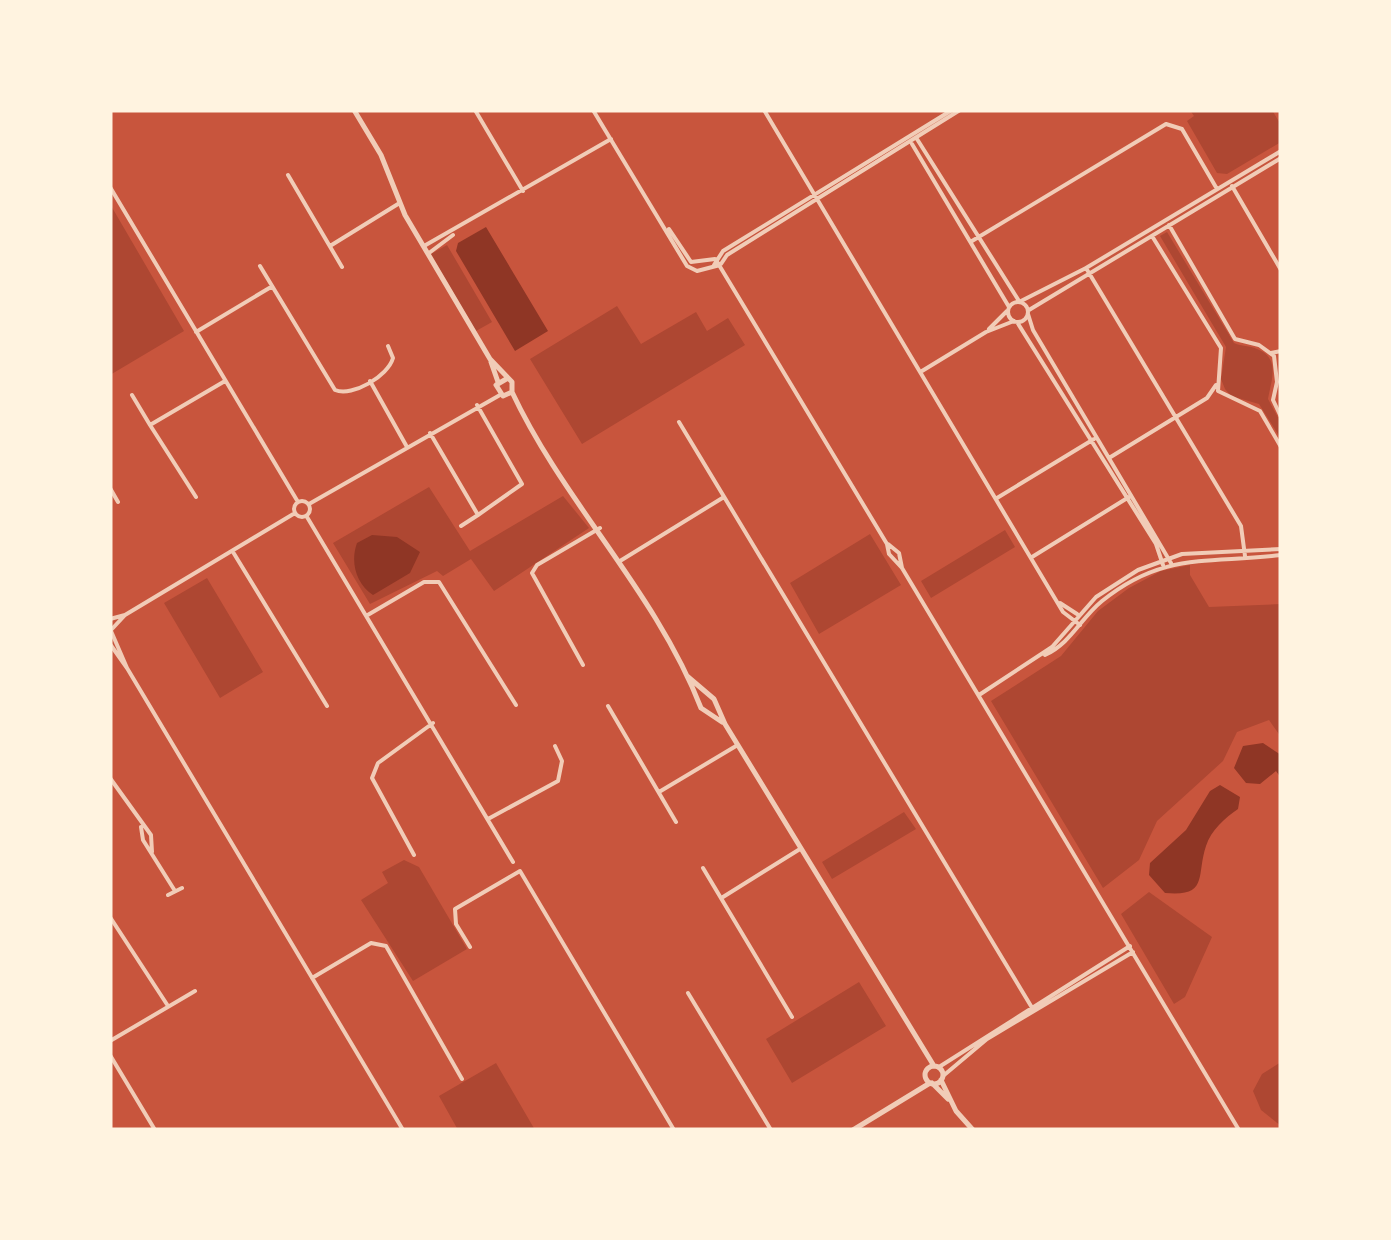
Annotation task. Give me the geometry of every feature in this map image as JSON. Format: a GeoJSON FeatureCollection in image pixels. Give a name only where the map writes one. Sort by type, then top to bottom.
{"type":"FeatureCollection","features":[{"type":"Feature","properties":{"kind":"street"},"geometry":{"type":"LineString","coordinates":[[354,110],[381,155],[423,246],[490,359],[500,390],[522,413]]}},
{"type":"Feature","properties":{"kind":"street"},"geometry":{"type":"LineString","coordinates":[[475,110],[523,191]]}},
{"type":"Feature","properties":{"kind":"street"},"geometry":{"type":"LineString","coordinates":[[593,110],[688,267],[698,270],[717,264],[724,251],[960,110]]}},
{"type":"Feature","properties":{"kind":"street"},"geometry":{"type":"LineString","coordinates":[[764,110],[1056,600],[1077,624]]}},
{"type":"Feature","properties":{"kind":"street"},"geometry":{"type":"LineString","coordinates":[[913,139],[952,110]]}},
{"type":"Feature","properties":{"kind":"street"},"geometry":{"type":"LineString","coordinates":[[974,240],[1166,124],[1182,129],[1217,190]]}},
{"type":"Feature","properties":{"kind":"street"},"geometry":{"type":"LineString","coordinates":[[423,246],[611,139]]}},
{"type":"Feature","properties":{"kind":"street"},"geometry":{"type":"LineString","coordinates":[[913,139],[974,240],[1008,309],[1096,438]]}},
{"type":"Feature","properties":{"kind":"street"},"geometry":{"type":"LineString","coordinates":[[920,372],[986,332],[1016,322],[1088,270],[1281,154]]}},
{"type":"Feature","properties":{"kind":"street"},"geometry":{"type":"LineString","coordinates":[[288,175],[342,267]]}},
{"type":"Feature","properties":{"kind":"street"},"geometry":{"type":"LineString","coordinates":[[1168,223],[1231,185]]}},
{"type":"Feature","properties":{"kind":"street"},"geometry":{"type":"LineString","coordinates":[[1231,185],[1281,270]]}},
{"type":"Feature","properties":{"kind":"street"},"geometry":{"type":"LineString","coordinates":[[110,187],[298,502],[309,504],[407,447],[500,390],[508,378]]}},
{"type":"Feature","properties":{"kind":"street"},"geometry":{"type":"LineString","coordinates":[[330,246],[400,203]]}},
{"type":"Feature","properties":{"kind":"street"},"geometry":{"type":"LineString","coordinates":[[1168,223],[1235,339],[1272,355],[1281,354]]}},
{"type":"Feature","properties":{"kind":"street"},"geometry":{"type":"LineString","coordinates":[[428,254],[460,228]]}},
{"type":"Feature","properties":{"kind":"street"},"geometry":{"type":"LineString","coordinates":[[1108,459],[1206,398],[1217,382],[1221,348],[1150,234]]}},
{"type":"Feature","properties":{"kind":"street"},"geometry":{"type":"LineString","coordinates":[[974,240],[1028,312],[1033,330],[1170,560]]}},
{"type":"Feature","properties":{"kind":"street"},"geometry":{"type":"LineString","coordinates":[[717,264],[1239,1130]]}},
{"type":"Feature","properties":{"kind":"street"},"geometry":{"type":"LineString","coordinates":[[260,266],[335,390],[350,392],[390,367],[393,358],[388,346]]}},
{"type":"Feature","properties":{"kind":"street"},"geometry":{"type":"LineString","coordinates":[[986,332],[1020,301],[1088,270]]}},
{"type":"Feature","properties":{"kind":"street"},"geometry":{"type":"LineString","coordinates":[[1088,270],[1241,526],[1245,553]]}},
{"type":"Feature","properties":{"kind":"street"},"geometry":{"type":"LineString","coordinates":[[196,332],[271,287]]}},
{"type":"Feature","properties":{"kind":"street"},"geometry":{"type":"LineString","coordinates":[[1281,354],[1272,400],[1281,417]]}},
{"type":"Feature","properties":{"kind":"street"},"geometry":{"type":"LineString","coordinates":[[1272,355],[1276,364]]}},
{"type":"Feature","properties":{"kind":"street"},"geometry":{"type":"LineString","coordinates":[[490,359],[514,384],[512,392],[522,413],[600,528],[702,708],[724,724]]}},
{"type":"Feature","properties":{"kind":"street"},"geometry":{"type":"LineString","coordinates":[[150,425],[225,381]]}},
{"type":"Feature","properties":{"kind":"street"},"geometry":{"type":"LineString","coordinates":[[370,381],[407,447]]}},
{"type":"Feature","properties":{"kind":"street"},"geometry":{"type":"LineString","coordinates":[[1217,382],[1226,398]]}},
{"type":"Feature","properties":{"kind":"street"},"geometry":{"type":"LineString","coordinates":[[500,390],[512,392]]}},
{"type":"Feature","properties":{"kind":"street"},"geometry":{"type":"LineString","coordinates":[[132,395],[196,497]]}},
{"type":"Feature","properties":{"kind":"street"},"geometry":{"type":"LineString","coordinates":[[1206,398],[1226,398],[1260,411],[1281,447]]}},
{"type":"Feature","properties":{"kind":"street"},"geometry":{"type":"LineString","coordinates":[[461,526],[522,484],[477,405]]}},
{"type":"Feature","properties":{"kind":"street"},"geometry":{"type":"LineString","coordinates":[[679,422],[1033,1008]]}},
{"type":"Feature","properties":{"kind":"street"},"geometry":{"type":"LineString","coordinates":[[430,433],[478,515]]}},
{"type":"Feature","properties":{"kind":"street"},"geometry":{"type":"LineString","coordinates":[[997,498],[1096,438]]}},
{"type":"Feature","properties":{"kind":"street"},"geometry":{"type":"LineString","coordinates":[[110,488],[118,502]]}},
{"type":"Feature","properties":{"kind":"street"},"geometry":{"type":"LineString","coordinates":[[1032,558],[1131,496]]}},
{"type":"Feature","properties":{"kind":"street"},"geometry":{"type":"LineString","coordinates":[[1131,496],[1162,562]]}},
{"type":"Feature","properties":{"kind":"street"},"geometry":{"type":"LineString","coordinates":[[620,561],[724,497]]}},
{"type":"Feature","properties":{"kind":"street"},"geometry":{"type":"LineString","coordinates":[[111,627],[294,513],[298,502]]}},
{"type":"Feature","properties":{"kind":"street"},"geometry":{"type":"LineString","coordinates":[[306,517],[309,504]]}},
{"type":"Feature","properties":{"kind":"street"},"geometry":{"type":"LineString","coordinates":[[294,513],[306,517],[513,862]]}},
{"type":"Feature","properties":{"kind":"street"},"geometry":{"type":"LineString","coordinates":[[582,664],[532,573],[537,565],[600,528]]}},
{"type":"Feature","properties":{"kind":"street"},"geometry":{"type":"LineString","coordinates":[[233,552],[326,706]]}},
{"type":"Feature","properties":{"kind":"street"},"geometry":{"type":"LineString","coordinates":[[978,695],[1062,646],[1082,617],[1162,562],[1281,552]]}},
{"type":"Feature","properties":{"kind":"street"},"geometry":{"type":"LineString","coordinates":[[366,616],[428,580],[439,582],[516,705]]}},
{"type":"Feature","properties":{"kind":"street"},"geometry":{"type":"LineString","coordinates":[[1056,600],[1082,617]]}},
{"type":"Feature","properties":{"kind":"street"},"geometry":{"type":"LineString","coordinates":[[111,627],[125,615]]}},
{"type":"Feature","properties":{"kind":"street"},"geometry":{"type":"LineString","coordinates":[[111,627],[127,668]]}},
{"type":"Feature","properties":{"kind":"street"},"geometry":{"type":"LineString","coordinates":[[110,644],[403,1130]]}},
{"type":"Feature","properties":{"kind":"street"},"geometry":{"type":"LineString","coordinates":[[687,676],[714,699],[724,724],[919,1047],[937,1066],[950,1102]]}},
{"type":"Feature","properties":{"kind":"street"},"geometry":{"type":"LineString","coordinates":[[608,706],[676,822]]}},
{"type":"Feature","properties":{"kind":"street"},"geometry":{"type":"LineString","coordinates":[[414,854],[372,778],[378,764],[432,723]]}},
{"type":"Feature","properties":{"kind":"street"},"geometry":{"type":"LineString","coordinates":[[659,792],[737,745]]}},
{"type":"Feature","properties":{"kind":"street"},"geometry":{"type":"LineString","coordinates":[[488,819],[558,781],[562,761],[555,746]]}},
{"type":"Feature","properties":{"kind":"street"},"geometry":{"type":"LineString","coordinates":[[110,778],[150,835],[152,852],[175,891]]}},
{"type":"Feature","properties":{"kind":"street"},"geometry":{"type":"LineString","coordinates":[[721,898],[800,850]]}},
{"type":"Feature","properties":{"kind":"street"},"geometry":{"type":"LineString","coordinates":[[703,868],[792,1017]]}},
{"type":"Feature","properties":{"kind":"street"},"geometry":{"type":"LineString","coordinates":[[470,947],[456,924],[455,909],[520,871],[674,1130]]}},
{"type":"Feature","properties":{"kind":"street"},"geometry":{"type":"LineString","coordinates":[[168,895],[182,888]]}},
{"type":"Feature","properties":{"kind":"street"},"geometry":{"type":"LineString","coordinates":[[110,917],[168,1006]]}},
{"type":"Feature","properties":{"kind":"street"},"geometry":{"type":"LineString","coordinates":[[312,978],[371,943],[386,946],[462,1078]]}},
{"type":"Feature","properties":{"kind":"street"},"geometry":{"type":"LineString","coordinates":[[926,1070],[1132,949]]}},
{"type":"Feature","properties":{"kind":"street"},"geometry":{"type":"LineString","coordinates":[[110,1041],[195,991]]}},
{"type":"Feature","properties":{"kind":"street"},"geometry":{"type":"LineString","coordinates":[[688,992],[770,1130]]}},
{"type":"Feature","properties":{"kind":"street"},"geometry":{"type":"LineString","coordinates":[[854,1130],[942,1078],[1033,1008]]}},
{"type":"Feature","properties":{"kind":"street"},"geometry":{"type":"LineString","coordinates":[[919,1047],[930,1082],[973,1130]]}},
{"type":"Feature","properties":{"kind":"street"},"geometry":{"type":"LineString","coordinates":[[110,1054],[155,1130]]}},
{"type":"Feature","properties":{"kind":"shaded area"},"geometry":{"type":"Polygon","coordinates":[[[1190,110],[1272,110],[1281,125],[1281,142],[1227,174],[1217,173],[1187,121],[1194,116],[1190,110]]]}},
{"type":"Feature","properties":{"kind":"shaded area"},"geometry":{"type":"Polygon","coordinates":[[[110,204],[184,331],[110,375],[110,204]]]}},
{"type":"Feature","properties":{"kind":"shaded area"},"geometry":{"type":"Polygon","coordinates":[[[486,227],[548,331],[515,351],[456,251],[458,243],[486,227]]]}},
{"type":"Feature","properties":{"kind":"shaded area"},"geometry":{"type":"Polygon","coordinates":[[[1167,232],[1234,343],[1257,349],[1269,358],[1273,371],[1268,399],[1281,423],[1281,439],[1259,404],[1231,396],[1225,389],[1221,379],[1226,347],[1160,236],[1167,232]]]}},
{"type":"Feature","properties":{"kind":"shaded area"},"geometry":{"type":"Polygon","coordinates":[[[447,245],[492,322],[476,331],[431,254],[447,245]]]}},
{"type":"Feature","properties":{"kind":"shaded area"},"geometry":{"type":"Polygon","coordinates":[[[617,306],[641,344],[696,312],[707,331],[728,318],[745,345],[582,444],[530,359],[617,306]]]}},
{"type":"Feature","properties":{"kind":"shaded area"},"geometry":{"type":"Polygon","coordinates":[[[429,487],[470,551],[563,496],[589,528],[494,591],[471,559],[443,576],[437,571],[370,604],[333,543],[429,487]]]}},
{"type":"Feature","properties":{"kind":"shaded area"},"geometry":{"type":"Polygon","coordinates":[[[1005,530],[1015,547],[931,598],[921,581],[1005,530]]]}},
{"type":"Feature","properties":{"kind":"shaded area"},"geometry":{"type":"Polygon","coordinates":[[[870,534],[901,585],[819,634],[790,583],[870,534]]]}},
{"type":"Feature","properties":{"kind":"shaded area"},"geometry":{"type":"Polygon","coordinates":[[[372,535],[397,537],[420,552],[410,573],[373,595],[359,579],[354,558],[357,543],[372,535]]]}},
{"type":"Feature","properties":{"kind":"shaded area"},"geometry":{"type":"Polygon","coordinates":[[[1190,565],[1190,575],[1209,607],[1281,604],[1281,737],[1269,720],[1237,732],[1223,761],[1157,821],[1139,860],[1103,888],[991,701],[1061,656],[1098,611],[1129,588],[1161,571],[1190,565]]]}},
{"type":"Feature","properties":{"kind":"shaded area"},"geometry":{"type":"Polygon","coordinates":[[[207,578],[263,672],[220,698],[164,603],[207,578]]]}},
{"type":"Feature","properties":{"kind":"shaded area"},"geometry":{"type":"Polygon","coordinates":[[[1263,743],[1281,755],[1281,778],[1276,771],[1260,784],[1246,783],[1234,768],[1243,746],[1263,743]]]}},
{"type":"Feature","properties":{"kind":"shaded area"},"geometry":{"type":"Polygon","coordinates":[[[1220,785],[1240,797],[1238,809],[1208,840],[1195,888],[1165,893],[1149,875],[1150,863],[1186,830],[1210,791],[1220,785]]]}},
{"type":"Feature","properties":{"kind":"shaded area"},"geometry":{"type":"Polygon","coordinates":[[[904,812],[916,829],[832,879],[822,862],[904,812]]]}},
{"type":"Feature","properties":{"kind":"shaded area"},"geometry":{"type":"Polygon","coordinates":[[[404,860],[419,867],[467,949],[413,981],[361,900],[388,883],[382,872],[404,860]]]}},
{"type":"Feature","properties":{"kind":"shaded area"},"geometry":{"type":"Polygon","coordinates":[[[1149,892],[1212,937],[1185,997],[1174,1004],[1121,914],[1149,892]]]}},
{"type":"Feature","properties":{"kind":"shaded area"},"geometry":{"type":"Polygon","coordinates":[[[859,982],[886,1026],[792,1083],[766,1039],[859,982]]]}},
{"type":"Feature","properties":{"kind":"shaded area"},"geometry":{"type":"Polygon","coordinates":[[[1281,1062],[1281,1126],[1261,1110],[1253,1091],[1262,1074],[1281,1062]]]}},
{"type":"Feature","properties":{"kind":"shaded area"},"geometry":{"type":"Polygon","coordinates":[[[496,1063],[535,1130],[458,1130],[439,1096],[496,1063]]]}}]}
